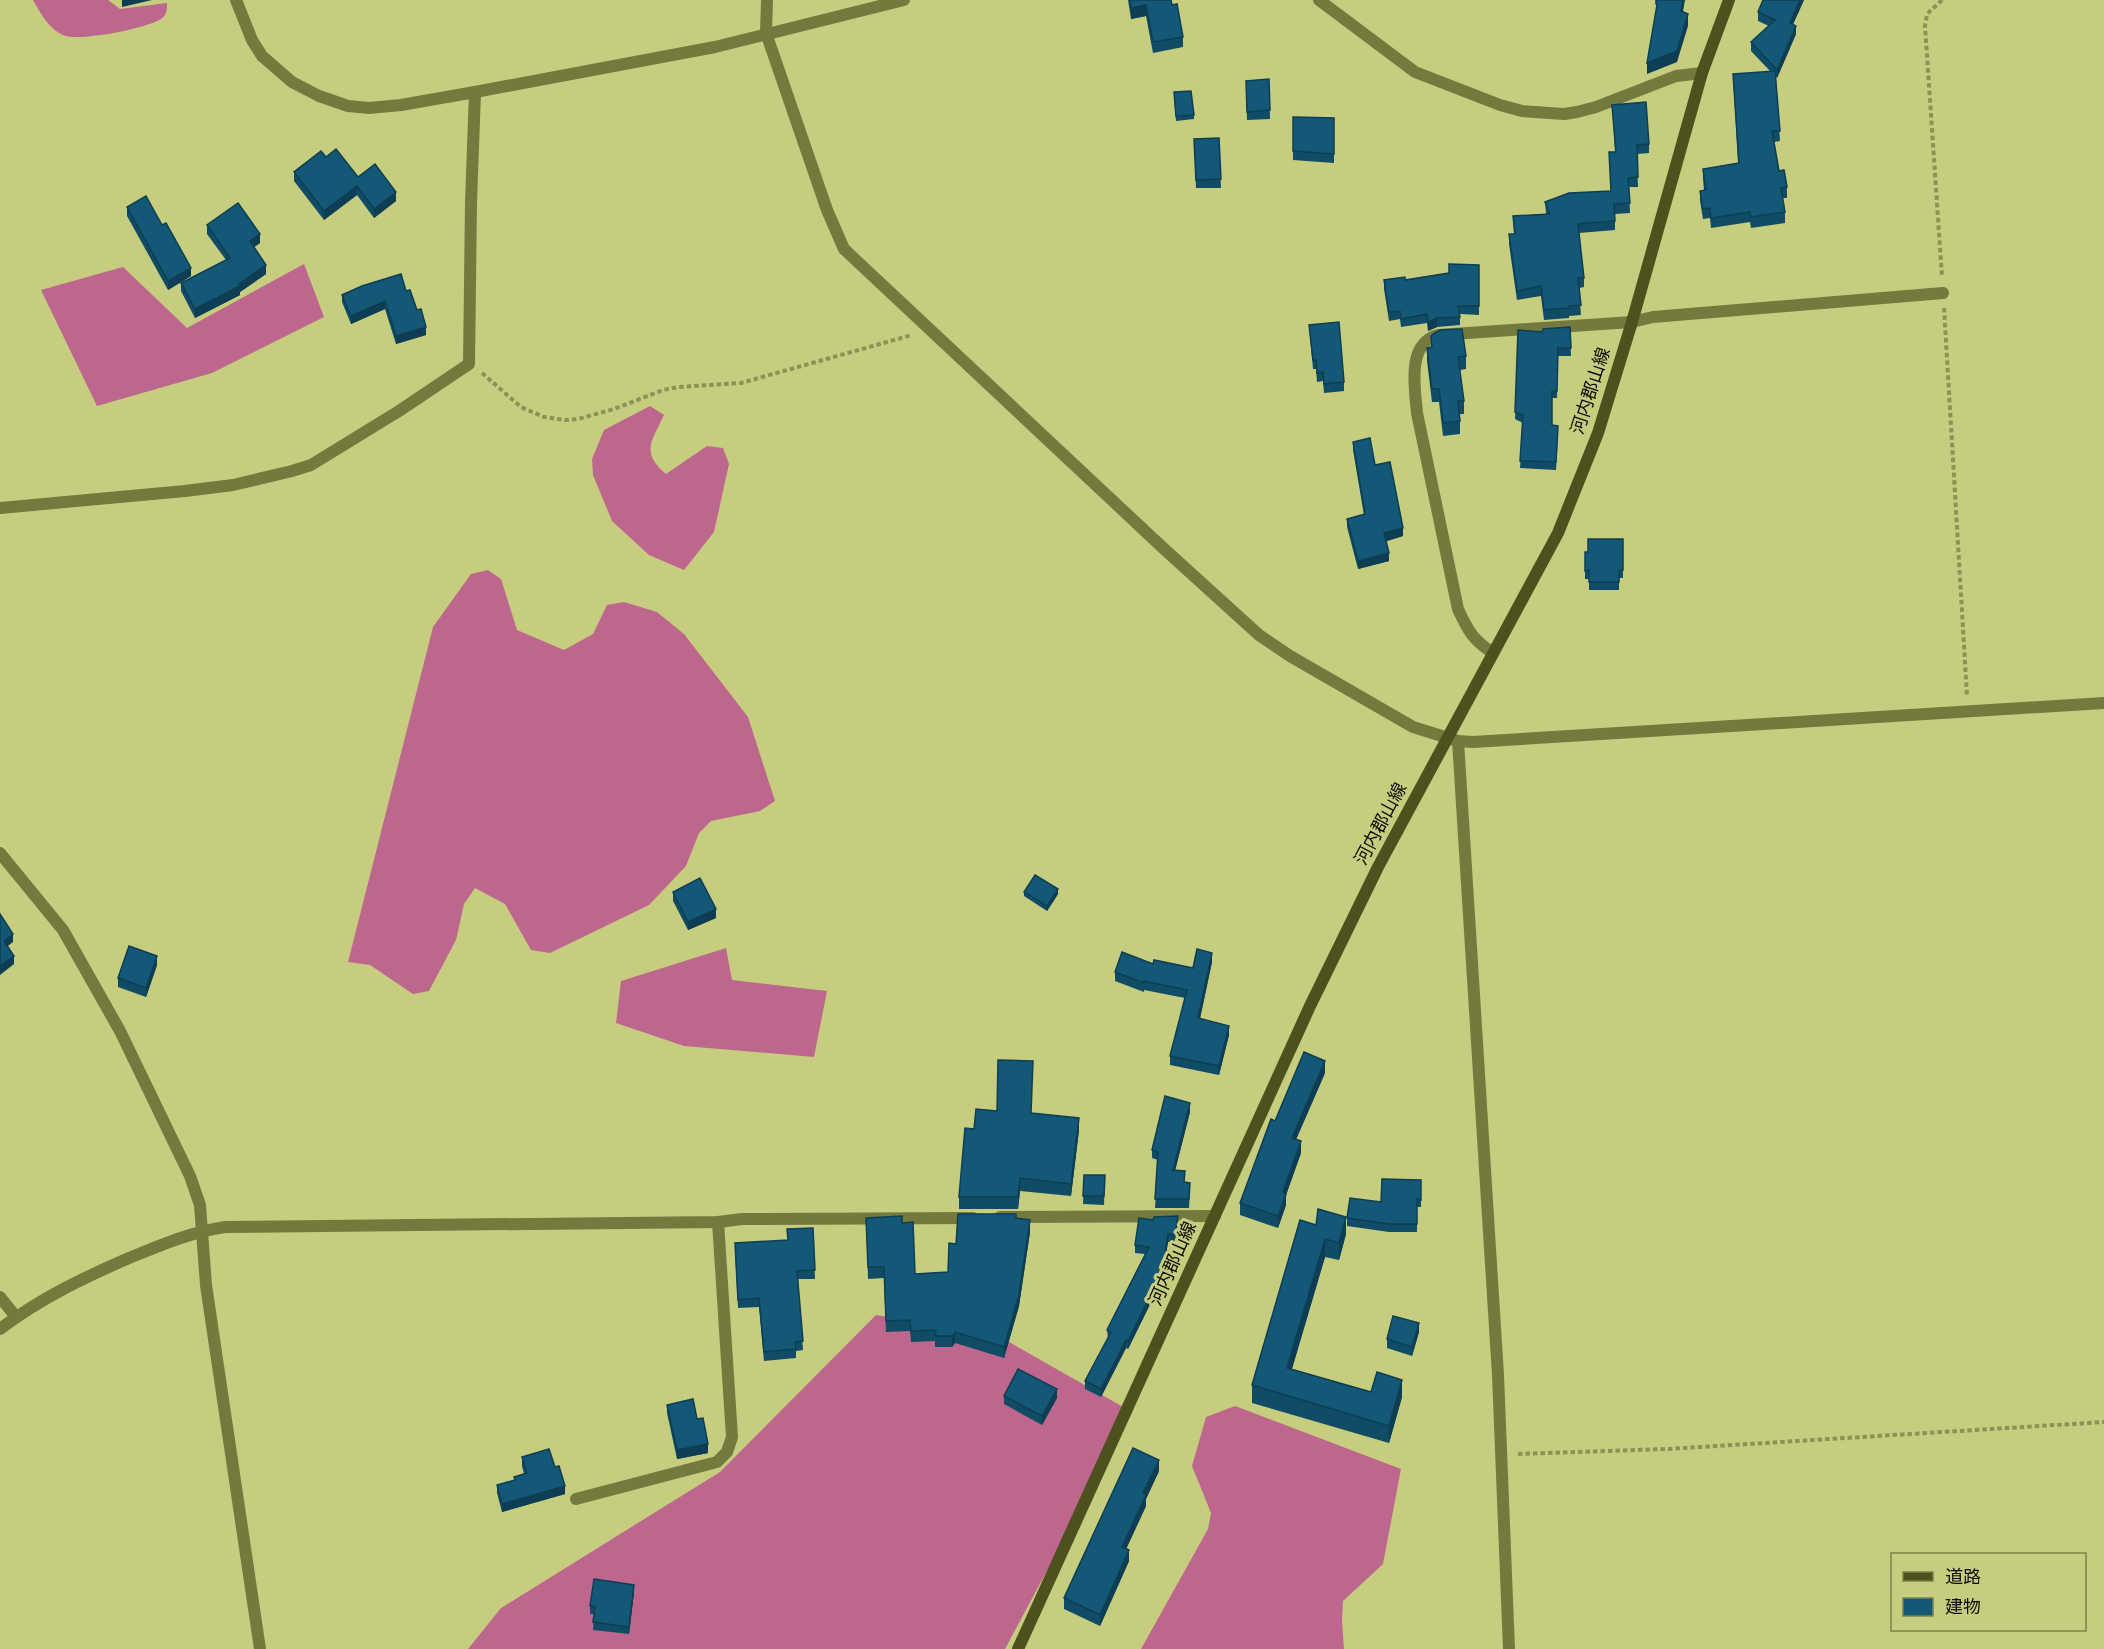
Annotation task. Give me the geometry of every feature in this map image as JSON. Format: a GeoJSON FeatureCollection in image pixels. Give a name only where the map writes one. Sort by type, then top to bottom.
{"type":"FeatureCollection","features":[{"type":"Feature","properties":{"kind":"main road","name":"河内郡山線"},"geometry":{"type":"LineString","coordinates":[[1018,1649],[1310,1006],[1378,867],[1453,739],[1493,653],[1558,533],[1598,433],[1632,322],[1702,72],[1729,0]]}},
{"type":"Feature","properties":{"kind":"street"},"geometry":{"type":"LineString","coordinates":[[236,0],[252,40],[262,56],[292,82],[318,96],[348,106],[369,108],[401,105],[475,92],[715,47],[904,0]]}},
{"type":"Feature","properties":{"kind":"street"},"geometry":{"type":"LineString","coordinates":[[766,0],[766,33],[827,210],[844,249],[1259,634],[1290,656],[1413,727],[1453,739],[1520,739],[2104,703]]}},
{"type":"Feature","properties":{"kind":"street"},"geometry":{"type":"LineString","coordinates":[[1319,0],[1415,72],[1500,105],[1522,111],[1564,114],[1578,112],[1676,76],[1702,72]]}},
{"type":"Feature","properties":{"kind":"street"},"geometry":{"type":"LineString","coordinates":[[0,508],[204,489],[233,485],[292,471],[311,465],[399,411],[469,364],[475,92]]}},
{"type":"Feature","properties":{"kind":"street"},"geometry":{"type":"LineString","coordinates":[[1493,653],[1473,638],[1458,609],[1417,413],[1416,355],[1426,341],[1438,335],[1632,322],[1653,318],[1943,293]]}},
{"type":"Feature","properties":{"kind":"street"},"geometry":{"type":"LineString","coordinates":[[1453,739],[1502,1454],[1509,1649]]}},
{"type":"Feature","properties":{"kind":"street"},"geometry":{"type":"LineString","coordinates":[[0,853],[63,930],[120,1031],[190,1176],[200,1205],[206,1285],[260,1649]]}},
{"type":"Feature","properties":{"kind":"street"},"geometry":{"type":"LineString","coordinates":[[0,1329],[40,1300],[108,1267],[180,1237],[202,1230],[225,1227],[718,1222],[742,1219],[1215,1216]]}},
{"type":"Feature","properties":{"kind":"street"},"geometry":{"type":"LineString","coordinates":[[576,1498],[717,1462],[728,1452],[732,1437],[718,1222]]}},
{"type":"Feature","properties":{"kind":"street"},"geometry":{"type":"LineString","coordinates":[[0,1297],[16,1317]]}},
{"type":"Feature","properties":{"kind":"path"},"geometry":{"type":"LineString","coordinates":[[1942,0],[1927,14],[1925,26],[1967,678],[1967,712]]}},
{"type":"Feature","properties":{"kind":"path"},"geometry":{"type":"LineString","coordinates":[[469,364],[521,407],[544,417],[565,420],[578,419],[614,409],[663,390],[741,383],[930,330]]}},
{"type":"Feature","properties":{"kind":"path"},"geometry":{"type":"LineString","coordinates":[[1502,1454],[1668,1449],[2104,1422]]}},
{"type":"Feature","properties":{"kind":"shaded area"},"geometry":{"type":"Polygon","coordinates":[[[33,0],[108,0],[120,9],[167,3],[167,8],[166,14],[154,23],[115,33],[74,37],[60,34],[55,30],[46,21],[33,0]]]}},
{"type":"Feature","properties":{"kind":"shaded area"},"geometry":{"type":"Polygon","coordinates":[[[304,264],[324,317],[212,373],[97,406],[41,290],[123,267],[187,328],[304,264]]]}},
{"type":"Feature","properties":{"kind":"shaded area"},"geometry":{"type":"Polygon","coordinates":[[[650,406],[664,415],[653,439],[651,453],[658,466],[666,474],[707,446],[723,448],[729,464],[714,532],[684,570],[649,555],[612,521],[593,475],[592,459],[604,430],[650,406]]]}},
{"type":"Feature","properties":{"kind":"shaded area"},"geometry":{"type":"Polygon","coordinates":[[[488,570],[501,579],[517,630],[564,650],[593,634],[607,605],[624,602],[657,612],[684,634],[748,717],[775,801],[760,811],[711,821],[699,833],[686,866],[649,905],[550,953],[531,950],[505,904],[475,888],[464,904],[456,940],[429,991],[413,994],[370,965],[348,962],[433,627],[471,574],[488,570]]]}},
{"type":"Feature","properties":{"kind":"shaded area"},"geometry":{"type":"Polygon","coordinates":[[[726,948],[732,980],[827,991],[814,1057],[684,1046],[616,1023],[621,981],[726,948]]]}},
{"type":"Feature","properties":{"kind":"shaded area"},"geometry":{"type":"Polygon","coordinates":[[[876,1315],[995,1334],[1132,1412],[1005,1649],[468,1649],[501,1608],[720,1472],[876,1315]]]}},
{"type":"Feature","properties":{"kind":"shaded area"},"geometry":{"type":"Polygon","coordinates":[[[1235,1406],[1401,1469],[1383,1564],[1343,1601],[1344,1649],[1141,1649],[1208,1529],[1211,1513],[1192,1466],[1206,1417],[1235,1406]]]}},
{"type":"Feature","properties":{"kind":"building"},"geometry":{"type":"Polygon","coordinates":[[[1130,0],[1171,0],[1172,5],[1177,4],[1183,37],[1153,42],[1146,5],[1131,8],[1130,0]]]}},
{"type":"Feature","properties":{"kind":"building"},"geometry":{"type":"Polygon","coordinates":[[[1656,0],[1683,0],[1681,11],[1688,14],[1677,51],[1647,63],[1657,5],[1656,0]]]}},
{"type":"Feature","properties":{"kind":"building"},"geometry":{"type":"Polygon","coordinates":[[[1763,0],[1800,0],[1790,23],[1796,26],[1777,70],[1751,42],[1775,20],[1758,12],[1763,0]]]}},
{"type":"Feature","properties":{"kind":"building"},"geometry":{"type":"Polygon","coordinates":[[[1775,71],[1780,131],[1772,131],[1779,171],[1784,170],[1787,187],[1781,188],[1785,212],[1751,217],[1750,212],[1711,218],[1710,208],[1703,209],[1700,191],[1706,190],[1703,169],[1739,163],[1733,74],[1775,71]]]}},
{"type":"Feature","properties":{"kind":"building"},"geometry":{"type":"Polygon","coordinates":[[[1269,79],[1270,110],[1247,112],[1246,81],[1269,79]]]}},
{"type":"Feature","properties":{"kind":"building"},"geometry":{"type":"Polygon","coordinates":[[[1191,91],[1194,115],[1176,116],[1174,92],[1191,91]]]}},
{"type":"Feature","properties":{"kind":"building"},"geometry":{"type":"Polygon","coordinates":[[[1646,102],[1649,144],[1637,145],[1638,177],[1628,178],[1630,203],[1614,204],[1615,221],[1578,224],[1584,278],[1578,278],[1581,305],[1544,310],[1541,286],[1517,291],[1509,234],[1515,234],[1513,216],[1550,214],[1545,202],[1569,193],[1611,191],[1609,152],[1616,152],[1612,105],[1646,102]]]}},
{"type":"Feature","properties":{"kind":"building"},"geometry":{"type":"Polygon","coordinates":[[[1293,117],[1334,118],[1334,154],[1293,151],[1293,117]]]}},
{"type":"Feature","properties":{"kind":"building"},"geometry":{"type":"Polygon","coordinates":[[[1219,138],[1221,179],[1196,180],[1194,139],[1219,138]]]}},
{"type":"Feature","properties":{"kind":"building"},"geometry":{"type":"Polygon","coordinates":[[[336,149],[358,177],[375,164],[396,192],[374,209],[357,186],[324,211],[294,172],[321,151],[326,157],[336,149]]]}},
{"type":"Feature","properties":{"kind":"building"},"geometry":{"type":"Polygon","coordinates":[[[146,196],[162,225],[166,223],[191,268],[168,281],[127,207],[146,196]]]}},
{"type":"Feature","properties":{"kind":"building"},"geometry":{"type":"Polygon","coordinates":[[[238,203],[260,234],[250,241],[266,265],[239,284],[240,286],[195,309],[181,283],[230,258],[207,225],[238,203]]]}},
{"type":"Feature","properties":{"kind":"building"},"geometry":{"type":"Polygon","coordinates":[[[1449,264],[1479,265],[1479,306],[1458,306],[1460,317],[1437,318],[1428,322],[1427,314],[1401,319],[1400,311],[1389,312],[1384,280],[1405,277],[1405,280],[1449,273],[1449,264]]]}},
{"type":"Feature","properties":{"kind":"building"},"geometry":{"type":"Polygon","coordinates":[[[401,274],[406,291],[410,290],[417,310],[421,309],[426,327],[396,336],[385,301],[351,316],[342,295],[401,274]]]}},
{"type":"Feature","properties":{"kind":"building"},"geometry":{"type":"Polygon","coordinates":[[[1339,322],[1344,382],[1324,384],[1323,372],[1317,373],[1316,360],[1313,360],[1309,325],[1339,322]]]}},
{"type":"Feature","properties":{"kind":"building"},"geometry":{"type":"Polygon","coordinates":[[[1570,327],[1571,348],[1558,348],[1557,391],[1552,391],[1552,425],[1558,426],[1556,462],[1520,461],[1523,415],[1515,412],[1518,330],[1542,332],[1543,329],[1570,327]]]}},
{"type":"Feature","properties":{"kind":"building"},"geometry":{"type":"Polygon","coordinates":[[[1462,329],[1466,356],[1458,357],[1464,401],[1458,401],[1460,421],[1443,423],[1439,389],[1432,389],[1427,348],[1432,347],[1431,336],[1440,330],[1462,329]]]}},
{"type":"Feature","properties":{"kind":"building"},"geometry":{"type":"Polygon","coordinates":[[[1370,438],[1375,465],[1390,462],[1403,528],[1384,533],[1389,553],[1358,561],[1347,519],[1365,514],[1353,442],[1370,438]]]}},
{"type":"Feature","properties":{"kind":"building"},"geometry":{"type":"Polygon","coordinates":[[[1588,539],[1623,539],[1623,570],[1619,570],[1619,582],[1589,582],[1589,570],[1585,571],[1588,539]]]}},
{"type":"Feature","properties":{"kind":"building"},"geometry":{"type":"Polygon","coordinates":[[[1035,875],[1058,889],[1047,906],[1024,892],[1035,875]]]}},
{"type":"Feature","properties":{"kind":"building"},"geometry":{"type":"Polygon","coordinates":[[[700,878],[716,909],[688,922],[673,892],[700,878]]]}},
{"type":"Feature","properties":{"kind":"building"},"geometry":{"type":"Polygon","coordinates":[[[0,914],[13,934],[4,941],[14,956],[0,966],[0,914]]]}},
{"type":"Feature","properties":{"kind":"building"},"geometry":{"type":"Polygon","coordinates":[[[129,946],[157,956],[146,988],[118,978],[129,946]]]}},
{"type":"Feature","properties":{"kind":"building"},"geometry":{"type":"Polygon","coordinates":[[[1197,949],[1212,953],[1198,1018],[1229,1026],[1219,1066],[1170,1056],[1187,990],[1144,981],[1144,983],[1115,972],[1122,952],[1153,964],[1154,960],[1193,968],[1197,949]]]}},
{"type":"Feature","properties":{"kind":"building"},"geometry":{"type":"Polygon","coordinates":[[[1304,1052],[1325,1061],[1292,1138],[1301,1141],[1283,1192],[1286,1194],[1278,1216],[1240,1203],[1271,1119],[1275,1121],[1304,1052]]]}},
{"type":"Feature","properties":{"kind":"building"},"geometry":{"type":"Polygon","coordinates":[[[998,1060],[1033,1061],[1031,1113],[1079,1118],[1071,1184],[1020,1178],[1018,1197],[959,1197],[965,1128],[974,1129],[976,1109],[997,1111],[998,1060]]]}},
{"type":"Feature","properties":{"kind":"building"},"geometry":{"type":"Polygon","coordinates":[[[1165,1096],[1190,1103],[1173,1170],[1185,1171],[1184,1182],[1190,1183],[1189,1199],[1155,1199],[1158,1152],[1152,1150],[1165,1096]]]}},
{"type":"Feature","properties":{"kind":"building"},"geometry":{"type":"Polygon","coordinates":[[[1084,1175],[1105,1175],[1104,1196],[1083,1196],[1084,1175]]]}},
{"type":"Feature","properties":{"kind":"building"},"geometry":{"type":"Polygon","coordinates":[[[1382,1179],[1421,1180],[1421,1200],[1417,1199],[1417,1224],[1389,1224],[1347,1218],[1350,1198],[1381,1202],[1382,1179]]]}},
{"type":"Feature","properties":{"kind":"building"},"geometry":{"type":"Polygon","coordinates":[[[1318,1209],[1346,1217],[1339,1243],[1325,1239],[1287,1368],[1371,1392],[1377,1372],[1402,1380],[1389,1426],[1252,1385],[1300,1220],[1316,1225],[1318,1209]]]}},
{"type":"Feature","properties":{"kind":"building"},"geometry":{"type":"Polygon","coordinates":[[[958,1214],[1016,1214],[1016,1218],[1030,1220],[1019,1295],[1004,1347],[955,1332],[952,1336],[935,1336],[936,1330],[911,1331],[910,1320],[886,1321],[884,1267],[868,1267],[866,1218],[902,1216],[902,1223],[913,1222],[915,1274],[948,1272],[949,1243],[956,1244],[958,1214]]]}},
{"type":"Feature","properties":{"kind":"building"},"geometry":{"type":"Polygon","coordinates":[[[1178,1216],[1175,1235],[1168,1234],[1162,1272],[1101,1389],[1085,1381],[1111,1332],[1107,1330],[1149,1247],[1135,1245],[1139,1218],[1153,1220],[1154,1217],[1178,1216]]]}},
{"type":"Feature","properties":{"kind":"building"},"geometry":{"type":"Polygon","coordinates":[[[813,1228],[815,1270],[797,1271],[803,1341],[795,1342],[796,1349],[764,1352],[759,1298],[738,1300],[735,1243],[788,1240],[787,1229],[813,1228]]]}},
{"type":"Feature","properties":{"kind":"building"},"geometry":{"type":"Polygon","coordinates":[[[1393,1316],[1419,1323],[1412,1347],[1387,1339],[1393,1316]]]}},
{"type":"Feature","properties":{"kind":"building"},"geometry":{"type":"Polygon","coordinates":[[[1018,1369],[1057,1389],[1042,1416],[1004,1396],[1018,1369]]]}},
{"type":"Feature","properties":{"kind":"building"},"geometry":{"type":"Polygon","coordinates":[[[693,1399],[697,1419],[703,1418],[708,1444],[677,1450],[667,1405],[693,1399]]]}},
{"type":"Feature","properties":{"kind":"building"},"geometry":{"type":"Polygon","coordinates":[[[1133,1448],[1159,1460],[1143,1493],[1146,1495],[1122,1547],[1129,1550],[1100,1615],[1064,1598],[1133,1448]]]}},
{"type":"Feature","properties":{"kind":"building"},"geometry":{"type":"Polygon","coordinates":[[[549,1449],[555,1467],[559,1466],[565,1486],[502,1504],[497,1485],[515,1480],[514,1477],[527,1473],[522,1457],[549,1449]]]}},
{"type":"Feature","properties":{"kind":"building"},"geometry":{"type":"Polygon","coordinates":[[[594,1579],[634,1585],[629,1627],[593,1622],[595,1607],[590,1606],[594,1579]]]}}]}
